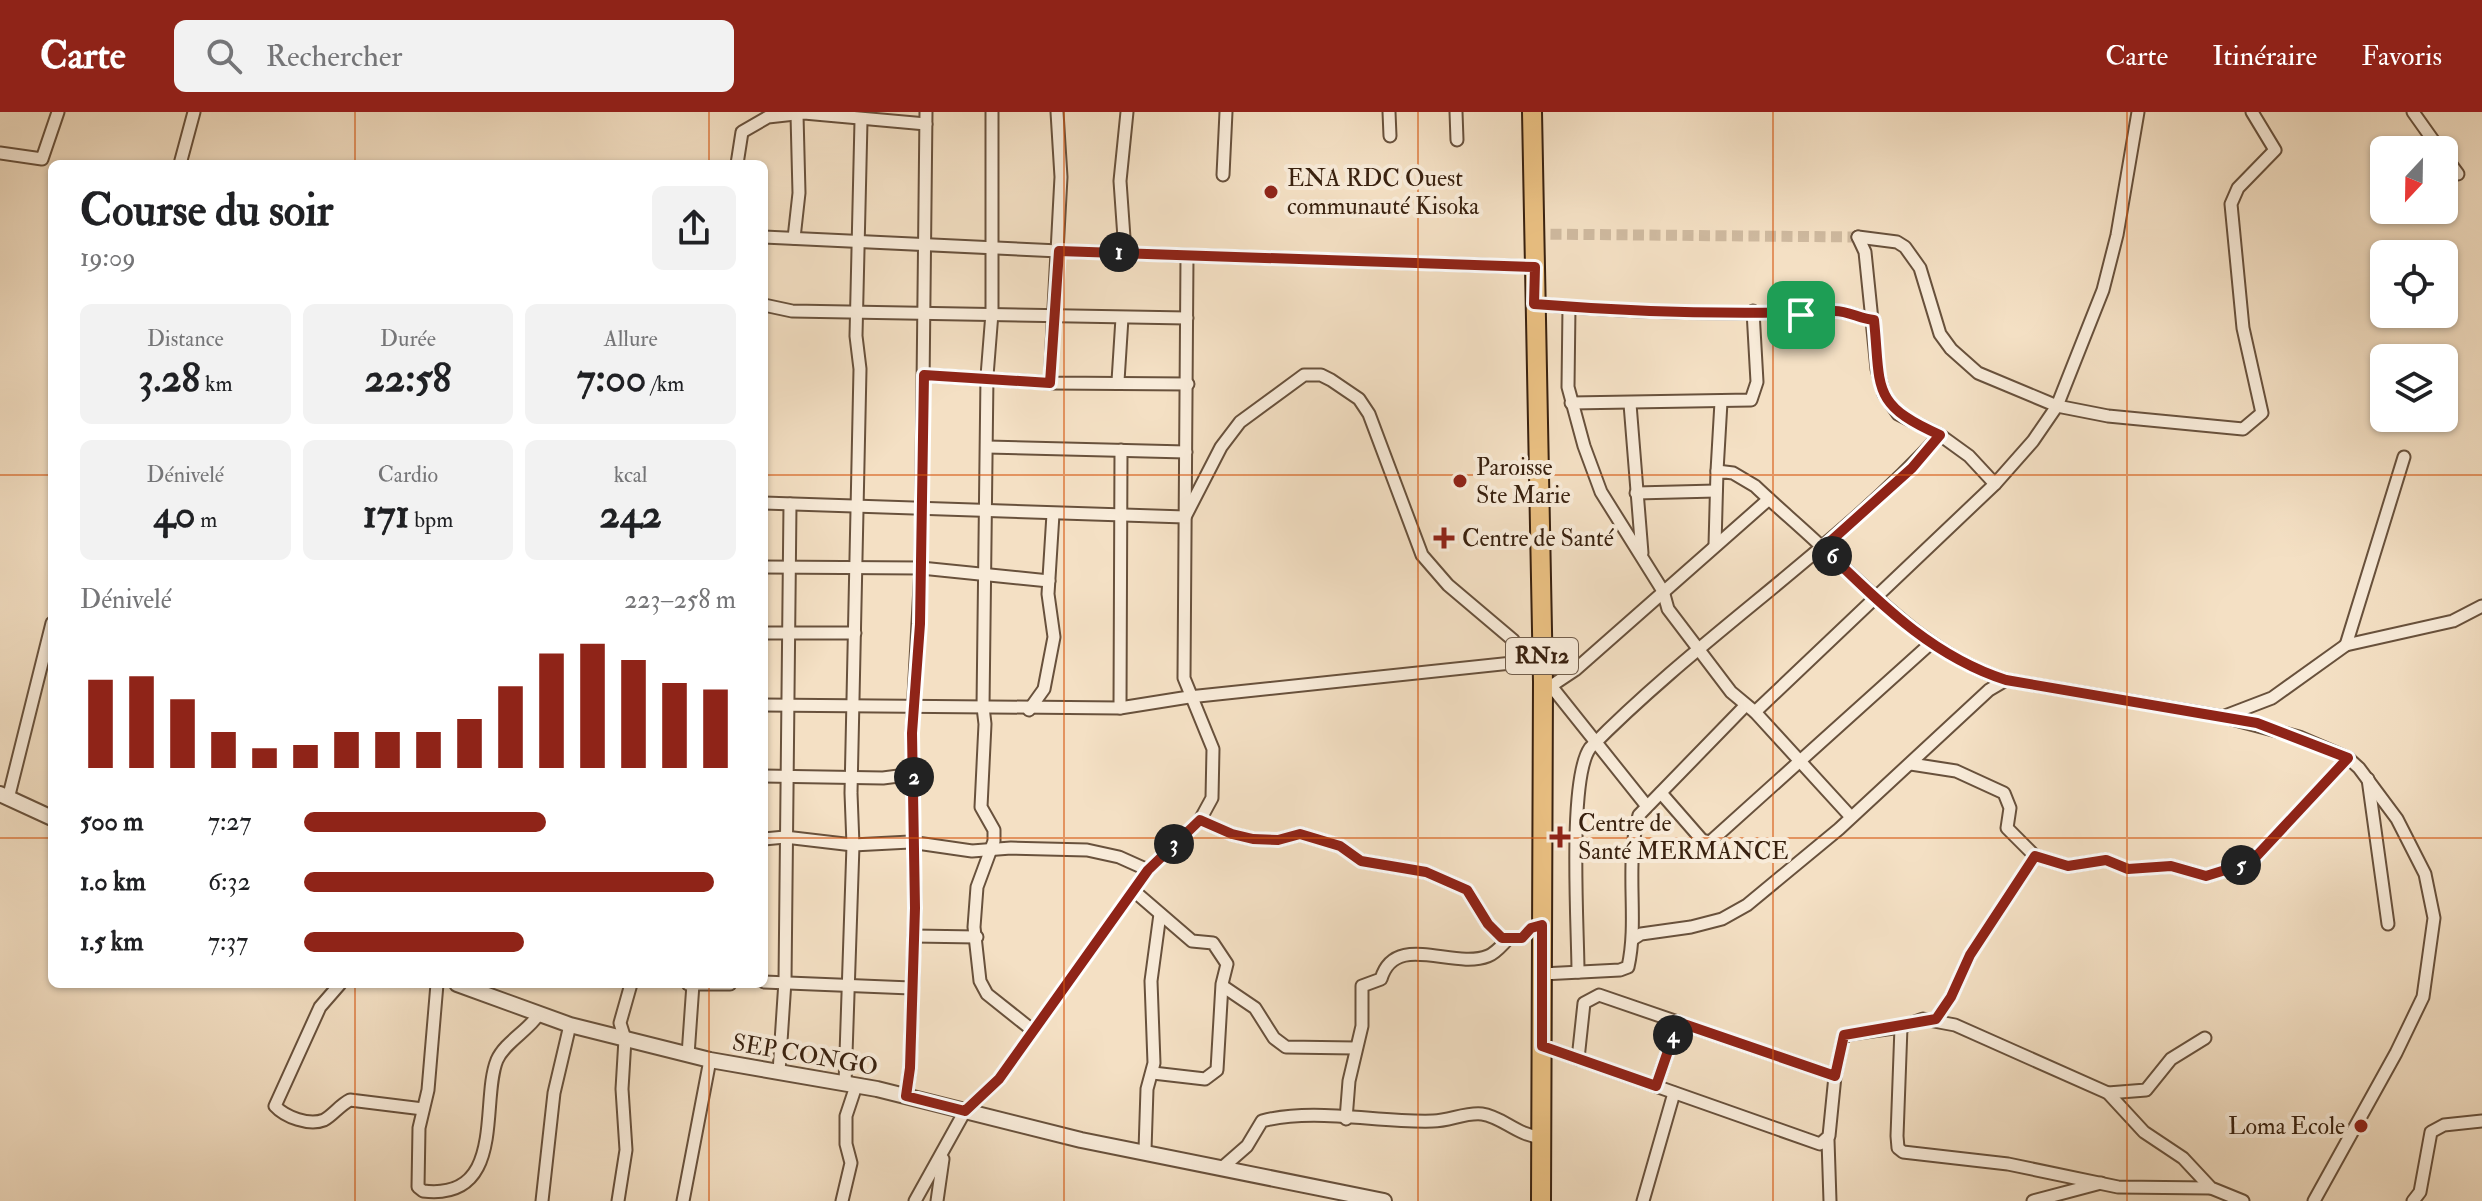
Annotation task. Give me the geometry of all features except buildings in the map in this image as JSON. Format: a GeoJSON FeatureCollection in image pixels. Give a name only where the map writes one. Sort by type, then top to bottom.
{"type":"FeatureCollection","features":[{"type":"Feature","properties":{"kind":"main road","name":"RN12"},"geometry":{"type":"LineString","coordinates":[[1532,112],[1535,267],[1534,660],[1547,684],[1541,1201]]}},
{"type":"Feature","properties":{"kind":"street"},"geometry":{"type":"LineString","coordinates":[[0,153],[42,159],[58,112]]}},
{"type":"Feature","properties":{"kind":"street"},"geometry":{"type":"LineString","coordinates":[[181,160],[194,112]]}},
{"type":"Feature","properties":{"kind":"street"},"geometry":{"type":"LineString","coordinates":[[992,112],[992,313],[987,376],[988,512],[981,807],[994,830],[993,849],[977,887],[977,937],[980,981],[987,994],[1031,1029]]}},
{"type":"Feature","properties":{"kind":"street"},"geometry":{"type":"LineString","coordinates":[[1050,383],[1061,177],[1057,112]]}},
{"type":"Feature","properties":{"kind":"street"},"geometry":{"type":"LineString","coordinates":[[1125,252],[1120,181],[1127,112]]}},
{"type":"Feature","properties":{"kind":"street"},"geometry":{"type":"LineString","coordinates":[[1223,175],[1226,112]]}},
{"type":"Feature","properties":{"kind":"street"},"geometry":{"type":"LineString","coordinates":[[1389,112],[1390,136]]}},
{"type":"Feature","properties":{"kind":"street"},"geometry":{"type":"LineString","coordinates":[[1456,112],[1457,140]]}},
{"type":"Feature","properties":{"kind":"street"},"geometry":{"type":"LineString","coordinates":[[1542,974],[1626,968],[1633,939],[1630,883],[1633,834],[1646,805],[1875,599],[1995,484],[2033,441],[2057,406],[2103,290],[2117,235],[2138,112]]}},
{"type":"Feature","properties":{"kind":"street"},"geometry":{"type":"LineString","coordinates":[[1995,484],[1969,456],[1940,435],[1898,414],[1884,394],[1877,369],[1865,252],[1858,237],[1897,242],[1905,247],[1920,268],[1940,334],[1951,349],[1978,373],[2057,406],[2108,416],[2243,429],[2262,413],[2243,328],[2230,214],[2238,188],[2275,150],[2252,112]]}},
{"type":"Feature","properties":{"kind":"street"},"geometry":{"type":"LineString","coordinates":[[2413,112],[2430,136]]}},
{"type":"Feature","properties":{"kind":"street"},"geometry":{"type":"LineString","coordinates":[[738,160],[742,132],[768,117],[810,113],[861,121],[926,118],[921,568],[916,705],[912,733],[916,842],[910,1068],[906,1096]]}},
{"type":"Feature","properties":{"kind":"street"},"geometry":{"type":"LineString","coordinates":[[794,238],[799,193],[797,115]]}},
{"type":"Feature","properties":{"kind":"street"},"geometry":{"type":"LineString","coordinates":[[842,1201],[851,1163],[846,1144],[851,1085],[847,983],[853,845],[861,121]]}},
{"type":"Feature","properties":{"kind":"street"},"geometry":{"type":"LineString","coordinates":[[768,237],[1187,256],[1535,267]]}},
{"type":"Feature","properties":{"kind":"street"},"geometry":{"type":"LineString","coordinates":[[915,1201],[965,1111],[999,1079],[1031,1029],[1148,870],[1200,820],[1212,798],[1213,749],[1201,715],[1189,697],[1184,678],[1187,256]]}},
{"type":"Feature","properties":{"kind":"street"},"geometry":{"type":"LineString","coordinates":[[1534,304],[1674,313],[1753,311],[1801,315],[1836,310],[1874,320]]}},
{"type":"Feature","properties":{"kind":"street"},"geometry":{"type":"LineString","coordinates":[[768,306],[792,311],[857,309],[1187,318]]}},
{"type":"Feature","properties":{"kind":"street"},"geometry":{"type":"LineString","coordinates":[[1569,307],[1568,387],[1601,492],[1663,591],[1668,609],[1698,651],[1851,817]]}},
{"type":"Feature","properties":{"kind":"street"},"geometry":{"type":"LineString","coordinates":[[1571,403],[1630,404],[1677,400],[1744,403],[1751,400],[1756,390],[1753,311]]}},
{"type":"Feature","properties":{"kind":"street"},"geometry":{"type":"LineString","coordinates":[[1118,381],[1122,318]]}},
{"type":"Feature","properties":{"kind":"street"},"geometry":{"type":"LineString","coordinates":[[924,375],[987,376],[1050,383],[1118,381],[1188,384]]}},
{"type":"Feature","properties":{"kind":"street"},"geometry":{"type":"LineString","coordinates":[[1185,517],[1221,447],[1240,422],[1304,375],[1321,375],[1359,399],[1369,414],[1422,555],[1448,585],[1534,660]]}},
{"type":"Feature","properties":{"kind":"street"},"geometry":{"type":"LineString","coordinates":[[1715,545],[1721,402]]}},
{"type":"Feature","properties":{"kind":"street"},"geometry":{"type":"LineString","coordinates":[[1630,404],[1642,558]]}},
{"type":"Feature","properties":{"kind":"street"},"geometry":{"type":"LineString","coordinates":[[1578,972],[1577,806],[1586,754],[1698,651],[1823,548],[1912,468],[1940,435]]}},
{"type":"Feature","properties":{"kind":"street"},"geometry":{"type":"LineString","coordinates":[[987,447],[1186,452]]}},
{"type":"Feature","properties":{"kind":"street"},"geometry":{"type":"LineString","coordinates":[[1120,708],[1121,450]]}},
{"type":"Feature","properties":{"kind":"street"},"geometry":{"type":"LineString","coordinates":[[2346,645],[2404,457]]}},
{"type":"Feature","properties":{"kind":"street"},"geometry":{"type":"LineString","coordinates":[[1717,471],[1733,473],[1769,499],[1875,599],[1930,644],[1977,671],[2006,680],[2224,717],[2285,733],[2348,758],[2368,778],[2397,819],[2425,874],[2434,918],[2432,946],[2417,1012],[2314,1201]]}},
{"type":"Feature","properties":{"kind":"street"},"geometry":{"type":"LineString","coordinates":[[1636,493],[1716,491]]}},
{"type":"Feature","properties":{"kind":"street"},"geometry":{"type":"LineString","coordinates":[[1646,805],[1595,743],[1591,732],[1576,720],[1547,684],[1575,670],[1769,499]]}},
{"type":"Feature","properties":{"kind":"street"},"geometry":{"type":"LineString","coordinates":[[768,503],[1185,517]]}},
{"type":"Feature","properties":{"kind":"street"},"geometry":{"type":"LineString","coordinates":[[779,1072],[785,981],[790,504]]}},
{"type":"Feature","properties":{"kind":"street"},"geometry":{"type":"LineString","coordinates":[[1029,710],[1044,689],[1054,637],[1049,581],[1053,514]]}},
{"type":"Feature","properties":{"kind":"street"},"geometry":{"type":"LineString","coordinates":[[768,567],[921,568],[1049,581]]}},
{"type":"Feature","properties":{"kind":"street"},"geometry":{"type":"LineString","coordinates":[[2224,717],[2272,698],[2346,645],[2453,621],[2482,606]]}},
{"type":"Feature","properties":{"kind":"street"},"geometry":{"type":"LineString","coordinates":[[768,633],[855,633]]}},
{"type":"Feature","properties":{"kind":"street"},"geometry":{"type":"LineString","coordinates":[[48,638],[6,797],[48,816]]}},
{"type":"Feature","properties":{"kind":"street"},"geometry":{"type":"LineString","coordinates":[[1661,793],[1708,842],[1930,644]]}},
{"type":"Feature","properties":{"kind":"street"},"geometry":{"type":"LineString","coordinates":[[768,705],[916,705],[1029,710],[1120,708],[1189,697],[1534,660]]}},
{"type":"Feature","properties":{"kind":"street"},"geometry":{"type":"LineString","coordinates":[[1633,939],[1641,934],[1722,919],[1747,905],[1911,764],[1989,690],[2006,680]]}},
{"type":"Feature","properties":{"kind":"street"},"geometry":{"type":"LineString","coordinates":[[1911,764],[1967,774],[2004,793],[2010,808],[2007,828],[2035,856],[2068,866],[2106,860],[2128,869],[2171,866],[2206,876],[2251,862],[2348,758]]}},
{"type":"Feature","properties":{"kind":"street"},"geometry":{"type":"LineString","coordinates":[[768,776],[852,778],[914,774]]}},
{"type":"Feature","properties":{"kind":"street"},"geometry":{"type":"LineString","coordinates":[[2368,778],[2388,924]]}},
{"type":"Feature","properties":{"kind":"street"},"geometry":{"type":"LineString","coordinates":[[1200,820],[1253,839],[1278,840],[1300,834],[1340,846],[1361,861],[1426,872],[1467,890],[1488,924],[1508,939]]}},
{"type":"Feature","properties":{"kind":"street"},"geometry":{"type":"LineString","coordinates":[[768,839],[785,837],[853,845],[916,842],[956,851],[1103,852],[1148,870]]}},
{"type":"Feature","properties":{"kind":"street"},"geometry":{"type":"LineString","coordinates":[[1936,1019],[1951,997],[1970,955],[2035,856]]}},
{"type":"Feature","properties":{"kind":"street"},"geometry":{"type":"LineString","coordinates":[[1134,891],[1192,941],[1213,943],[1227,964],[1217,1070],[1205,1079],[1153,1073]]}},
{"type":"Feature","properties":{"kind":"street"},"geometry":{"type":"LineString","coordinates":[[1145,1150],[1147,1089],[1153,1073],[1150,992],[1157,957],[1154,940],[1160,914]]}},
{"type":"Feature","properties":{"kind":"street"},"geometry":{"type":"LineString","coordinates":[[1346,1119],[1355,1048],[1362,1026],[1362,986],[1381,979],[1388,960],[1420,955],[1484,957],[1508,939],[1522,938],[1531,928],[1542,925]]}},
{"type":"Feature","properties":{"kind":"street"},"geometry":{"type":"LineString","coordinates":[[914,936],[977,937]]}},
{"type":"Feature","properties":{"kind":"street"},"geometry":{"type":"LineString","coordinates":[[768,982],[911,988]]}},
{"type":"Feature","properties":{"kind":"street"},"geometry":{"type":"LineString","coordinates":[[1224,987],[1255,1008],[1274,1038],[1286,1047],[1355,1048]]}},
{"type":"Feature","properties":{"kind":"street"},"geometry":{"type":"LineString","coordinates":[[337,988],[320,1007],[275,1106],[288,1116],[314,1122],[325,1120],[350,1100],[423,1109]]}},
{"type":"Feature","properties":{"kind":"street"},"geometry":{"type":"LineString","coordinates":[[437,988],[418,1187],[429,1193],[456,1190],[476,1176],[483,1163],[496,1062],[529,1029],[539,1014]]}},
{"type":"Feature","properties":{"kind":"street","name":"SEP CONGO"},"geometry":{"type":"LineString","coordinates":[[468,988],[570,1025],[688,1055],[906,1096],[1081,1140],[1145,1150],[1384,1201]]}},
{"type":"Feature","properties":{"kind":"street"},"geometry":{"type":"LineString","coordinates":[[618,1201],[626,1150],[622,1089],[625,1039],[620,1023],[630,988]]}},
{"type":"Feature","properties":{"kind":"street"},"geometry":{"type":"LineString","coordinates":[[688,1055],[691,988]]}},
{"type":"Feature","properties":{"kind":"street"},"geometry":{"type":"LineString","coordinates":[[1578,1059],[1584,1003],[1592,996],[1611,997],[1835,1076]]}},
{"type":"Feature","properties":{"kind":"street"},"geometry":{"type":"LineString","coordinates":[[1830,1201],[1828,1140],[1835,1076],[1844,1035],[1901,1027],[1923,1019],[1936,1019],[2108,1093],[2144,1132],[2183,1158],[2211,1188]]}},
{"type":"Feature","properties":{"kind":"street"},"geometry":{"type":"LineString","coordinates":[[1656,1086],[1678,1022]]}},
{"type":"Feature","properties":{"kind":"street"},"geometry":{"type":"LineString","coordinates":[[542,1201],[554,1093],[570,1025]]}},
{"type":"Feature","properties":{"kind":"street"},"geometry":{"type":"LineString","coordinates":[[1901,1027],[1897,1136],[1898,1148],[1903,1152],[2008,1164],[2127,1188],[2211,1188],[2243,1201]]}},
{"type":"Feature","properties":{"kind":"street"},"geometry":{"type":"LineString","coordinates":[[2108,1093],[2146,1090],[2171,1059],[2205,1038]]}},
{"type":"Feature","properties":{"kind":"street"},"geometry":{"type":"LineString","coordinates":[[1542,1046],[1808,1141],[1820,1144],[1828,1140]]}},
{"type":"Feature","properties":{"kind":"street"},"geometry":{"type":"LineString","coordinates":[[683,1201],[710,1060]]}},
{"type":"Feature","properties":{"kind":"street"},"geometry":{"type":"LineString","coordinates":[[1643,1201],[1674,1093]]}},
{"type":"Feature","properties":{"kind":"street"},"geometry":{"type":"LineString","coordinates":[[1223,1167],[1247,1146],[1262,1121],[1296,1115],[1434,1121],[1485,1114],[1516,1132],[1543,1138]]}},
{"type":"Feature","properties":{"kind":"street"},"geometry":{"type":"LineString","coordinates":[[2413,1201],[2420,1192],[2431,1132],[2444,1125],[2482,1121]]}},
{"type":"Feature","properties":{"kind":"street"},"geometry":{"type":"LineString","coordinates":[[937,1201],[942,1156]]}},
{"type":"Feature","properties":{"kind":"street"},"geometry":{"type":"LineString","coordinates":[[2033,1201],[2102,1183]]}},
{"type":"Feature","properties":{"kind":"tunnel"},"geometry":{"type":"LineString","coordinates":[[1534,234],[1858,237]]}},
{"type":"Feature","properties":{"kind":"place","name":"ENA RDC Ouest communauté Kisoka"},"geometry":{"type":"Point","coordinates":[1271,192]}},
{"type":"Feature","properties":{"kind":"place","name":"Paroisse Ste Marie"},"geometry":{"type":"Point","coordinates":[1460,481]}},
{"type":"Feature","properties":{"kind":"place","name":"Centre de Santé"},"geometry":{"type":"Point","coordinates":[1444,538]}},
{"type":"Feature","properties":{"kind":"place","name":"Centre de Santé MERMANCE"},"geometry":{"type":"Point","coordinates":[1560,837]}},
{"type":"Feature","properties":{"kind":"place","name":"Loma Ecole"},"geometry":{"type":"Point","coordinates":[2361,1126]}},
{"type":"Feature","properties":{"kind":"route"},"geometry":{"type":"LineString","coordinates":[[1059,251],[1535,267],[1534,304],[1674,313],[1761,311],[1801,315],[1836,310],[1874,320],[1877,369],[1884,394],[1906,420],[1940,435],[1912,468],[1823,548],[1875,599],[1930,644],[1977,671],[2006,680],[2257,723],[2348,758],[2251,862],[2206,876],[2171,866],[2128,869],[2106,860],[2068,866],[2035,856],[2018,887],[1970,955],[1951,997],[1936,1019],[1844,1035],[1835,1076],[1678,1022],[1656,1086],[1542,1046],[1542,925],[1531,928],[1518,940],[1502,938],[1482,916],[1475,899],[1467,890],[1426,872],[1407,867],[1387,868],[1361,861],[1340,846],[1300,834],[1278,840],[1253,839],[1200,820],[1148,870],[1031,1029],[999,1079],[965,1111],[906,1096],[910,1068],[915,908],[912,733],[920,624],[924,375],[987,376],[1050,383],[1059,251]]}}]}
